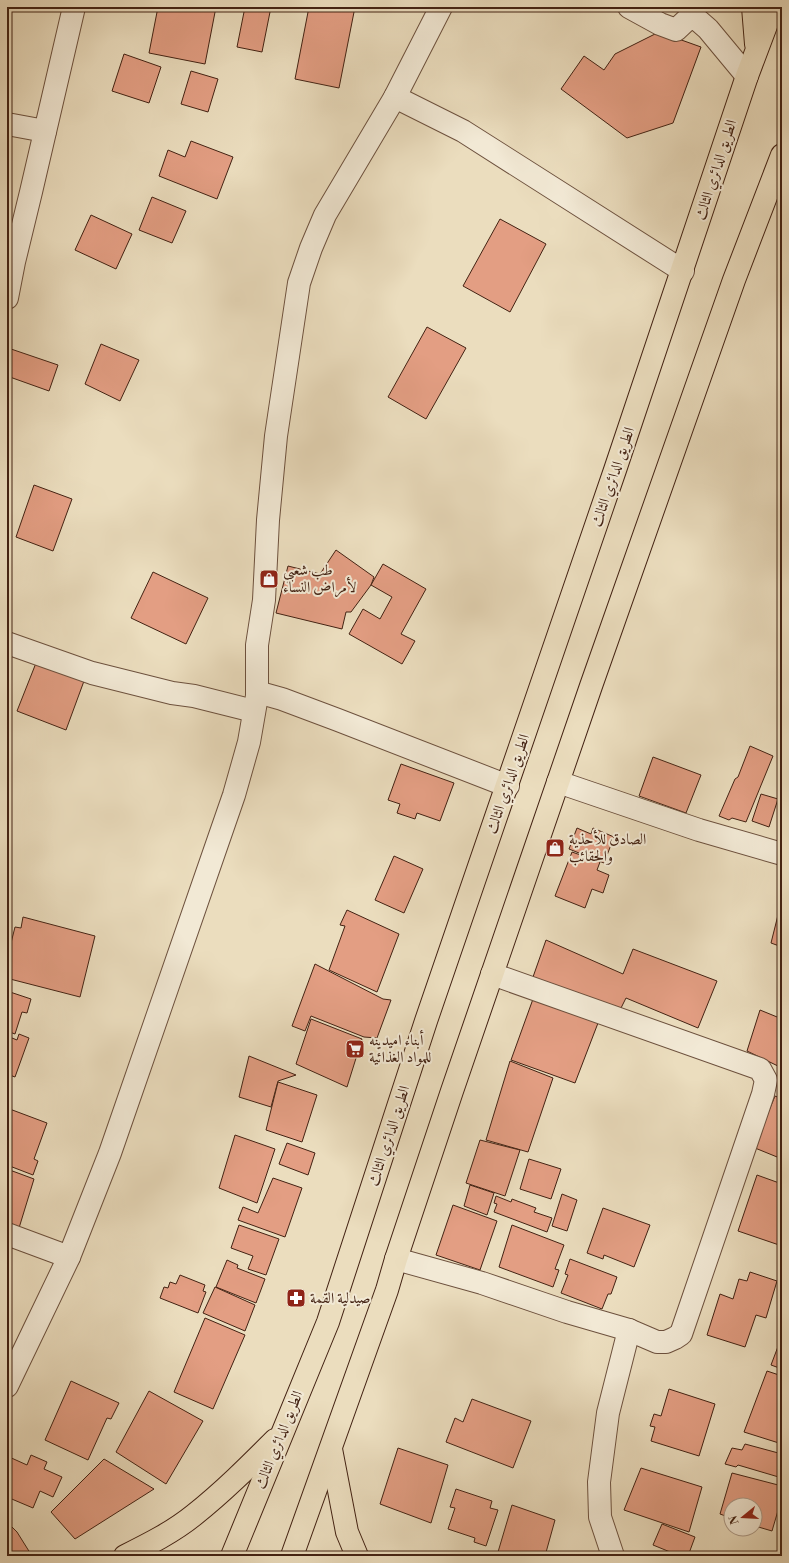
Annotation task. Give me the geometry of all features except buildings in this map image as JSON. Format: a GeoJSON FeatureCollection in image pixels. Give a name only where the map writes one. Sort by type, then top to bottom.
{"type":"FeatureCollection","features":[{"type":"Feature","properties":{"kind":"main road"},"geometry":{"type":"LineString","coordinates":[[753,7],[756,52]]}},
{"type":"Feature","properties":{"kind":"main road","name":"الطريق الدائري الثالث"},"geometry":{"type":"LineString","coordinates":[[232,1556],[328,1322],[426,1021],[508,786],[683,271],[747,76],[773,7]]}},
{"type":"Feature","properties":{"kind":"main road"},"geometry":{"type":"LineString","coordinates":[[292,1556],[330,1446],[387,1290],[396,1259],[492,974],[678,435],[734,280],[782,156]]}},
{"type":"Feature","properties":{"kind":"main road"},"geometry":{"type":"LineString","coordinates":[[126,1556],[155,1541],[193,1516],[233,1482],[281,1435]]}},
{"type":"Feature","properties":{"kind":"main road"},"geometry":{"type":"LineString","coordinates":[[330,1446],[347,1532],[357,1556]]}},
{"type":"Feature","properties":{"kind":"street"},"geometry":{"type":"LineString","coordinates":[[7,298],[14,262],[74,7]]}},
{"type":"Feature","properties":{"kind":"street"},"geometry":{"type":"LineString","coordinates":[[7,1386],[69,1257],[110,1153],[234,795],[249,742],[256,701],[256,645],[264,600],[268,520],[276,436],[299,283],[324,215],[395,96],[441,7]]}},
{"type":"Feature","properties":{"kind":"street"},"geometry":{"type":"LineString","coordinates":[[629,7],[660,24],[676,30],[692,15],[708,29],[747,76]]}},
{"type":"Feature","properties":{"kind":"street"},"geometry":{"type":"LineString","coordinates":[[395,96],[463,131],[683,271]]}},
{"type":"Feature","properties":{"kind":"street"},"geometry":{"type":"LineString","coordinates":[[7,124],[45,131]]}},
{"type":"Feature","properties":{"kind":"street"},"geometry":{"type":"LineString","coordinates":[[7,643],[92,673],[172,693],[256,701],[282,699],[508,786]]}},
{"type":"Feature","properties":{"kind":"street"},"geometry":{"type":"LineString","coordinates":[[558,782],[699,830],[782,854]]}},
{"type":"Feature","properties":{"kind":"street"},"geometry":{"type":"LineString","coordinates":[[396,1259],[482,1283],[567,1312],[629,1330],[657,1342],[666,1342],[675,1338],[681,1334],[763,1094],[766,1080],[760,1069],[492,974]]}},
{"type":"Feature","properties":{"kind":"street"},"geometry":{"type":"LineString","coordinates":[[7,1234],[69,1257]]}},
{"type":"Feature","properties":{"kind":"street"},"geometry":{"type":"LineString","coordinates":[[613,1556],[600,1517],[599,1482],[608,1413],[629,1330]]}},
{"type":"Feature","properties":{"kind":"place","name":"طب شعبي لأمراض النساء"},"geometry":{"type":"Point","coordinates":[269,579]}},
{"type":"Feature","properties":{"kind":"place","name":"الصادق للأحذية والحقائب"},"geometry":{"type":"Point","coordinates":[555,848]}},
{"type":"Feature","properties":{"kind":"place","name":"أبناء اميدينه للمواد الغذائية"},"geometry":{"type":"Point","coordinates":[355,1049]}},
{"type":"Feature","properties":{"kind":"place","name":"صيدلية القمة"},"geometry":{"type":"Point","coordinates":[296,1298]}}]}
